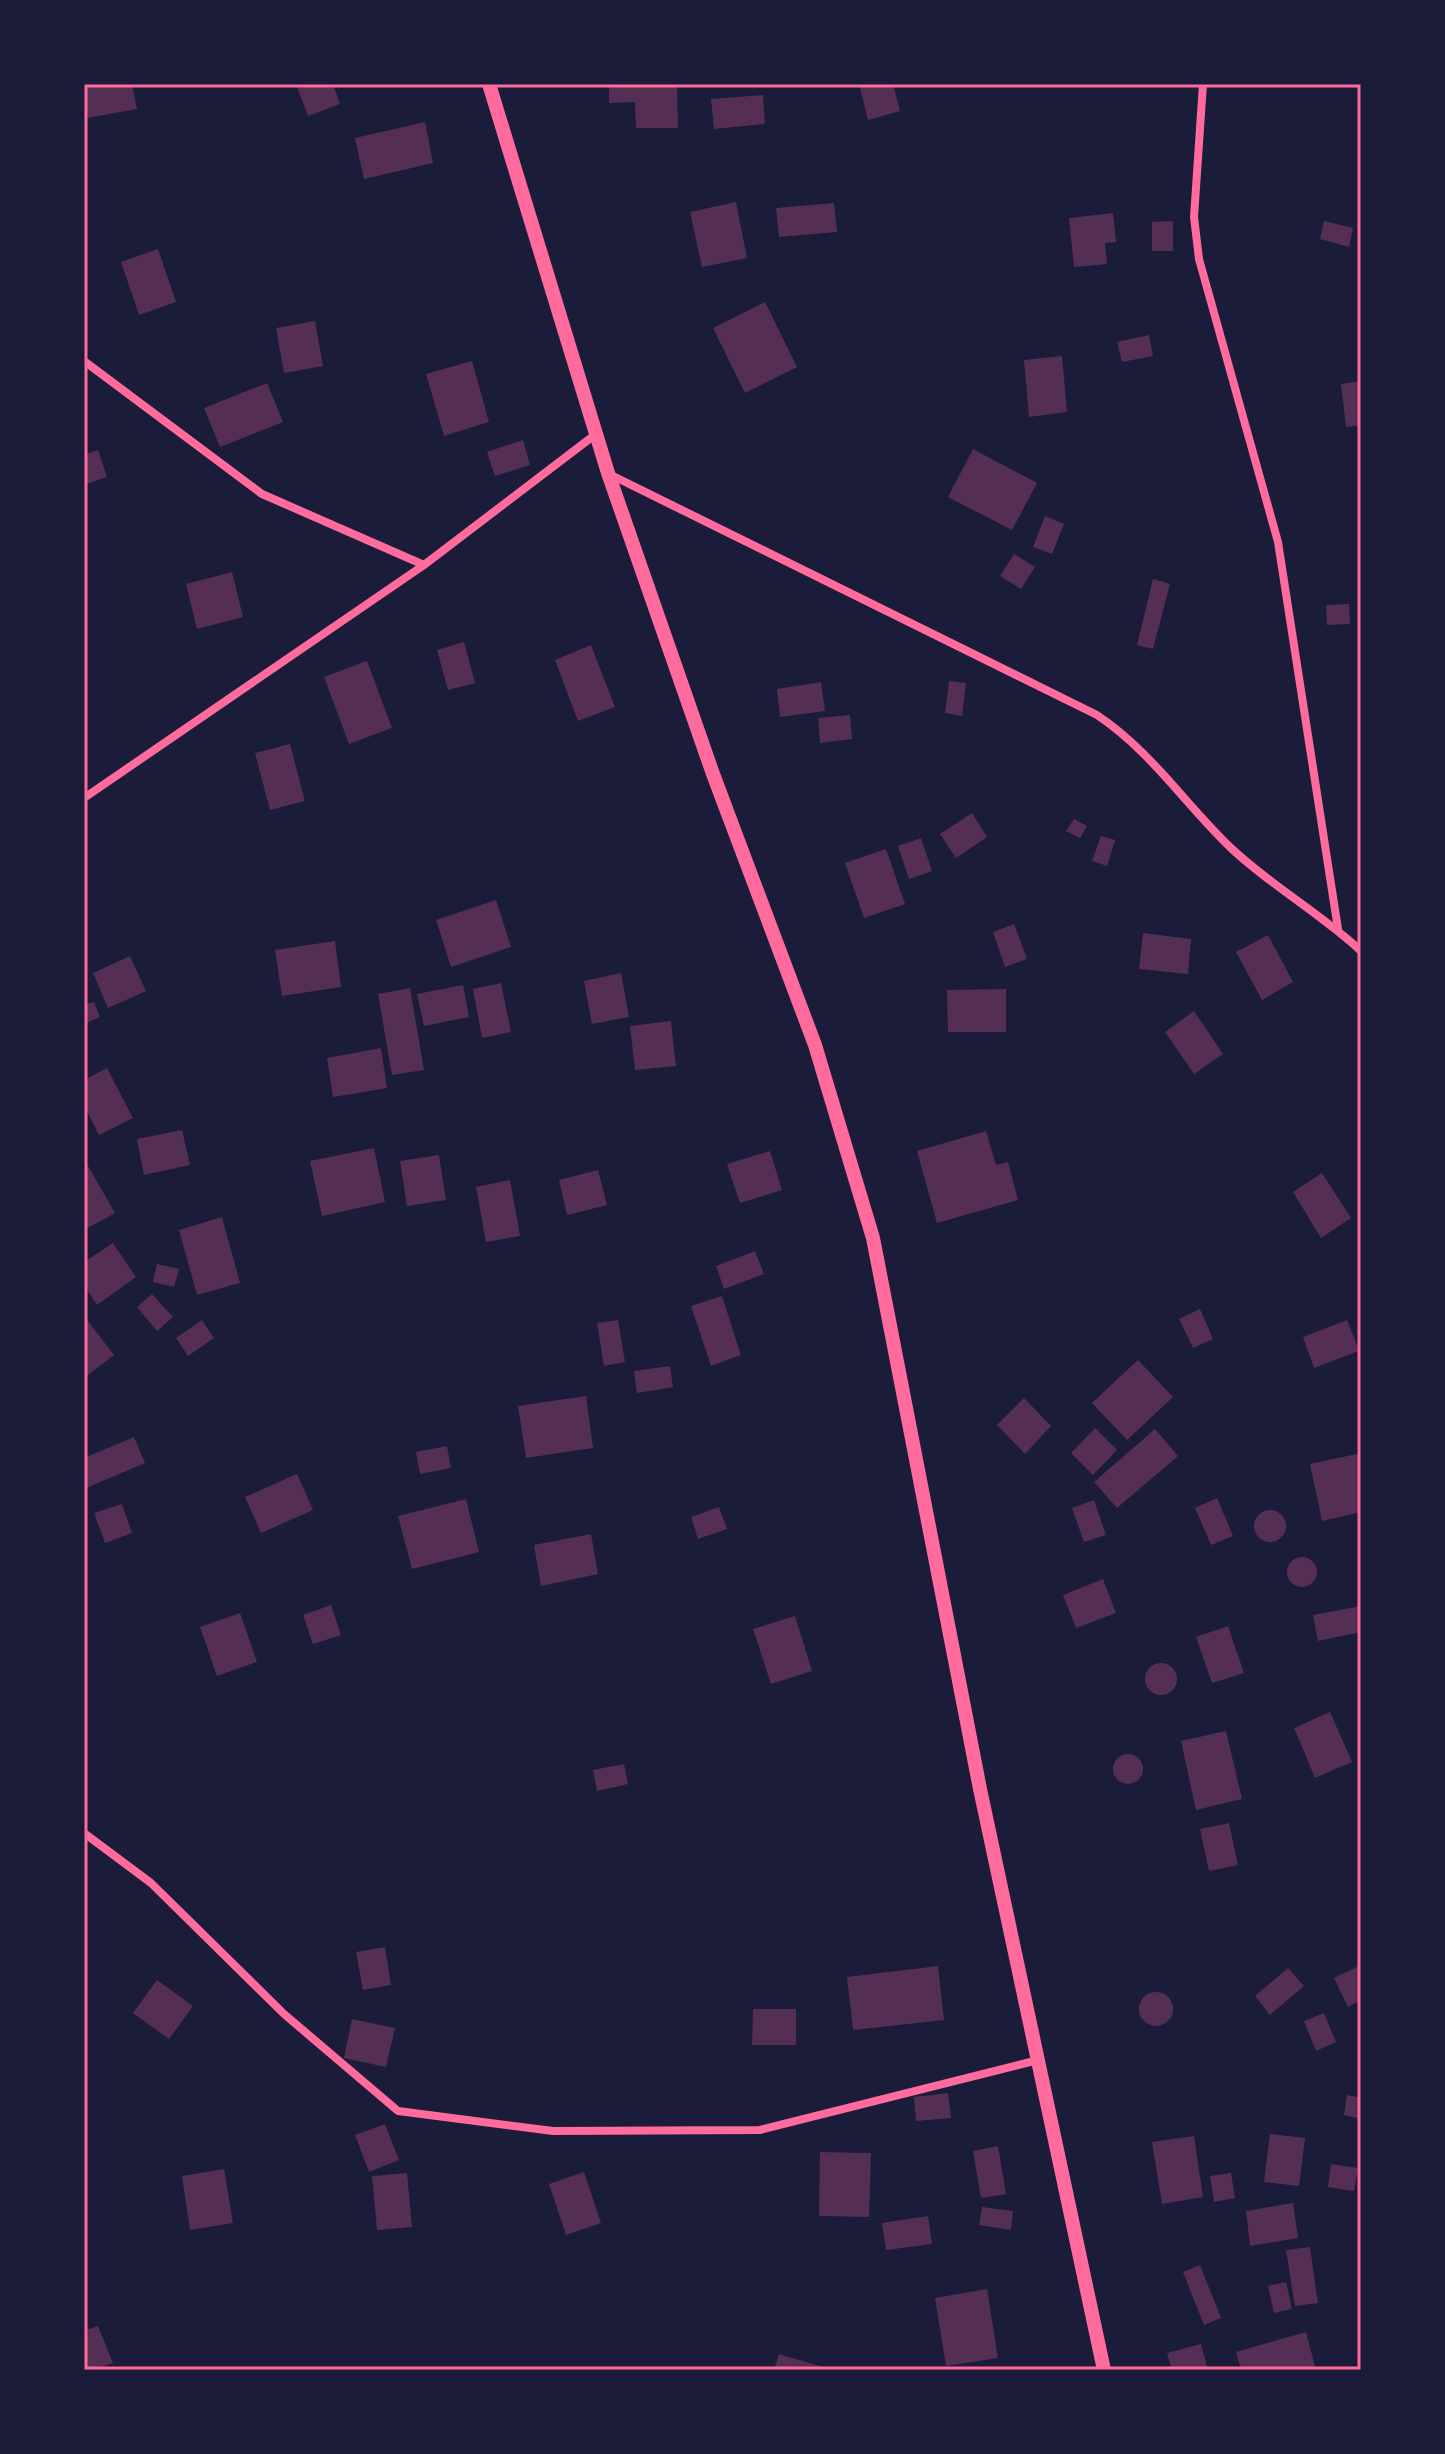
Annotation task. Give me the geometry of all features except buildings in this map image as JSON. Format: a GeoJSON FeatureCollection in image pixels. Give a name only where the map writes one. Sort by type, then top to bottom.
{"type":"FeatureCollection","features":[{"type":"Feature","properties":{"kind":"street"},"geometry":{"type":"LineString","coordinates":[[489,84],[608,473],[713,774],[815,1045],[873,1238],[980,1789],[1104,2370]]}},
{"type":"Feature","properties":{"kind":"street"},"geometry":{"type":"LineString","coordinates":[[1203,84],[1194,217],[1199,259],[1278,542],[1338,930]]}},
{"type":"Feature","properties":{"kind":"street"},"geometry":{"type":"LineString","coordinates":[[84,361],[262,494],[424,565]]}},
{"type":"Feature","properties":{"kind":"street"},"geometry":{"type":"LineString","coordinates":[[84,798],[424,565],[596,434]]}},
{"type":"Feature","properties":{"kind":"street"},"geometry":{"type":"LineString","coordinates":[[608,473],[1097,715],[1142,750],[1232,849],[1361,951]]}},
{"type":"Feature","properties":{"kind":"street"},"geometry":{"type":"LineString","coordinates":[[84,1833],[151,1883],[284,2014],[398,2111],[553,2131],[760,2130],[1038,2060]]}}]}
